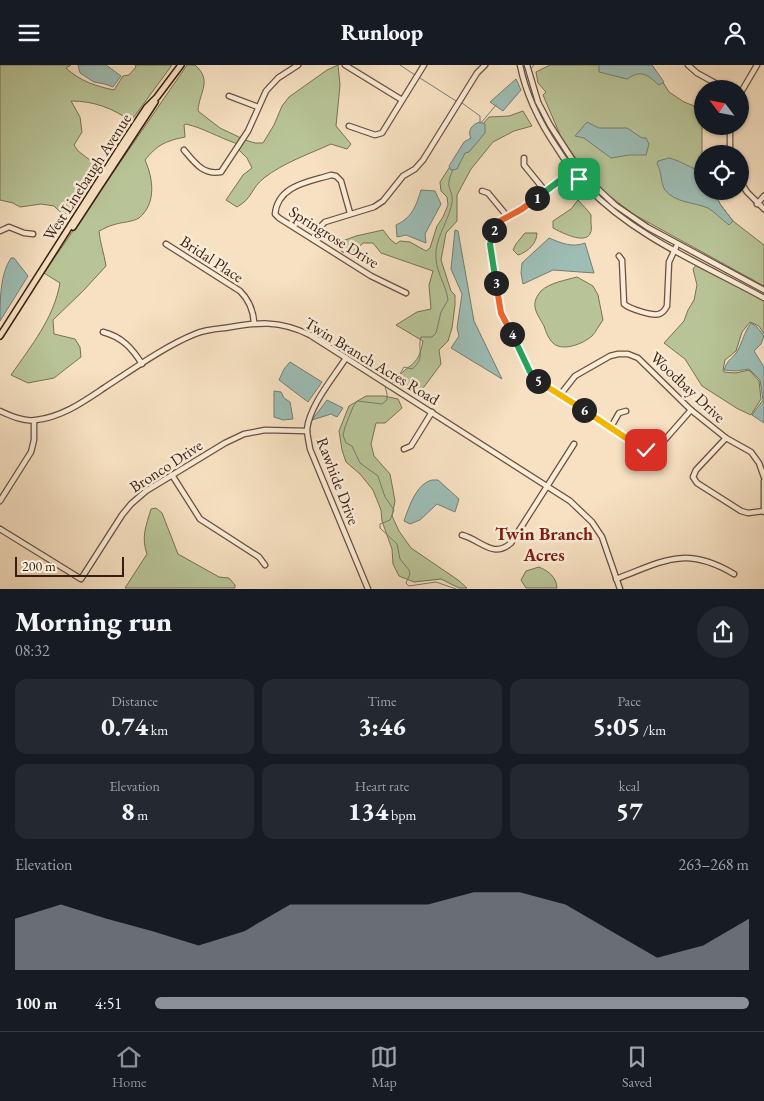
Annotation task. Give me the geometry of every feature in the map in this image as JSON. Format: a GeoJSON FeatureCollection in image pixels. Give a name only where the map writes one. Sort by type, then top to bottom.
{"type":"FeatureCollection","features":[{"type":"Feature","properties":{"kind":"main road","name":"West Linebaugh Avenue"},"geometry":{"type":"LineString","coordinates":[[0,336],[147,107],[181,65]]}},
{"type":"Feature","properties":{"kind":"street"},"geometry":{"type":"LineString","coordinates":[[184,151],[196,165],[211,174],[221,172],[248,131],[266,91],[275,81],[298,65]]}},
{"type":"Feature","properties":{"kind":"street"},"geometry":{"type":"LineString","coordinates":[[345,65],[402,100]]}},
{"type":"Feature","properties":{"kind":"street"},"geometry":{"type":"LineString","coordinates":[[349,126],[379,135],[387,126],[424,65]]}},
{"type":"Feature","properties":{"kind":"street"},"geometry":{"type":"LineString","coordinates":[[313,239],[321,226],[326,222],[374,207],[383,201],[404,176],[419,164],[477,73],[485,65]]}},
{"type":"Feature","properties":{"kind":"street"},"geometry":{"type":"LineString","coordinates":[[520,65],[532,105],[552,141],[572,171],[595,195],[643,233],[764,298]]}},
{"type":"Feature","properties":{"kind":"street"},"geometry":{"type":"LineString","coordinates":[[527,65],[531,82],[541,107],[562,146],[578,167],[615,205],[647,227],[763,288],[758,295]]}},
{"type":"Feature","properties":{"kind":"street"},"geometry":{"type":"LineString","coordinates":[[688,65],[710,80]]}},
{"type":"Feature","properties":{"kind":"street"},"geometry":{"type":"LineString","coordinates":[[748,80],[757,65]]}},
{"type":"Feature","properties":{"kind":"street"},"geometry":{"type":"LineString","coordinates":[[230,95],[258,107]]}},
{"type":"Feature","properties":{"kind":"street"},"geometry":{"type":"LineString","coordinates":[[541,107],[540,103],[542,100]]}},
{"type":"Feature","properties":{"kind":"street"},"geometry":{"type":"LineString","coordinates":[[524,158],[524,165],[546,192]]}},
{"type":"Feature","properties":{"kind":"street"},"geometry":{"type":"LineString","coordinates":[[578,167],[522,209],[507,216],[495,227],[490,244],[501,313],[530,372],[538,381],[646,450],[655,451],[691,410]]}},
{"type":"Feature","properties":{"kind":"street","name":"Springrose Drive"},"geometry":{"type":"LineString","coordinates":[[350,213],[341,181],[336,176],[331,175],[291,187],[285,193],[275,213],[279,218],[371,276],[406,293]]}},
{"type":"Feature","properties":{"kind":"street"},"geometry":{"type":"LineString","coordinates":[[482,191],[488,193],[507,216]]}},
{"type":"Feature","properties":{"kind":"street"},"geometry":{"type":"LineString","coordinates":[[749,193],[757,204],[764,209]]}},
{"type":"Feature","properties":{"kind":"street"},"geometry":{"type":"LineString","coordinates":[[757,204],[764,196]]}},
{"type":"Feature","properties":{"kind":"street"},"geometry":{"type":"LineString","coordinates":[[0,231],[9,227],[24,233],[33,233]]}},
{"type":"Feature","properties":{"kind":"street","name":"Bridal Place"},"geometry":{"type":"LineString","coordinates":[[166,243],[240,291],[248,299],[253,311],[254,323]]}},
{"type":"Feature","properties":{"kind":"street"},"geometry":{"type":"LineString","coordinates":[[620,256],[622,260],[624,304],[629,308],[657,315],[663,312],[667,306],[669,262],[678,244]]}},
{"type":"Feature","properties":{"kind":"street","name":"Twin Branch Acres Road"},"geometry":{"type":"LineString","coordinates":[[0,411],[15,418],[34,421],[52,417],[69,410],[196,333],[254,323],[274,323],[296,328],[432,412],[570,501],[592,522],[602,537],[620,589]]}},
{"type":"Feature","properties":{"kind":"street"},"geometry":{"type":"LineString","coordinates":[[103,332],[114,335],[127,344],[142,364]]}},
{"type":"Feature","properties":{"kind":"street","name":"Woodbay Drive"},"geometry":{"type":"LineString","coordinates":[[560,395],[575,376],[610,356],[628,354],[638,358],[691,410],[726,438],[751,452],[759,463],[764,477]]}},
{"type":"Feature","properties":{"kind":"street","name":"Rawhide Drive"},"geometry":{"type":"LineString","coordinates":[[346,358],[316,403],[307,431],[310,449],[368,589]]}},
{"type":"Feature","properties":{"kind":"street"},"geometry":{"type":"LineString","coordinates":[[610,427],[619,413],[626,411]]}},
{"type":"Feature","properties":{"kind":"street"},"geometry":{"type":"LineString","coordinates":[[404,449],[412,446],[432,412]]}},
{"type":"Feature","properties":{"kind":"street"},"geometry":{"type":"LineString","coordinates":[[0,501],[31,452],[34,440],[34,421]]}},
{"type":"Feature","properties":{"kind":"street","name":"Bronco Drive"},"geometry":{"type":"LineString","coordinates":[[0,529],[81,579],[122,515],[146,491],[225,443],[244,434],[265,430],[307,431]]}},
{"type":"Feature","properties":{"kind":"street"},"geometry":{"type":"LineString","coordinates":[[726,438],[696,469],[693,477],[697,483],[741,511],[748,513],[764,512],[764,481]]}},
{"type":"Feature","properties":{"kind":"street"},"geometry":{"type":"LineString","coordinates":[[462,535],[497,551],[505,549],[511,543],[574,444]]}},
{"type":"Feature","properties":{"kind":"street"},"geometry":{"type":"LineString","coordinates":[[172,475],[200,519],[259,557],[266,565]]}},
{"type":"Feature","properties":{"kind":"street"},"geometry":{"type":"LineString","coordinates":[[616,579],[665,561],[694,557],[708,561],[734,574]]}},
{"type":"Feature","properties":{"kind":"green space"},"geometry":{"type":"Polygon","coordinates":[[[0,65],[71,65],[66,68],[82,80],[114,90],[123,76],[129,75],[136,67],[135,65],[172,65],[131,121],[117,112],[102,106],[87,102],[71,101],[80,117],[82,132],[74,145],[78,151],[99,167],[67,218],[54,206],[41,204],[20,207],[0,200],[0,65]]]}},
{"type":"Feature","properties":{"kind":"green space"},"geometry":{"type":"Polygon","coordinates":[[[187,65],[195,65],[203,76],[204,87],[198,111],[220,128],[241,138],[237,145],[186,124],[184,125],[185,137],[162,144],[149,155],[145,160],[152,190],[149,205],[145,212],[139,218],[111,225],[99,231],[106,266],[53,320],[54,334],[75,339],[80,347],[81,357],[54,378],[28,383],[11,375],[41,331],[57,296],[60,283],[44,273],[187,65]]]}},
{"type":"Feature","properties":{"kind":"green space"},"geometry":{"type":"Polygon","coordinates":[[[338,65],[340,85],[336,126],[351,144],[347,149],[331,144],[296,159],[271,173],[237,207],[226,200],[243,175],[252,168],[247,158],[239,150],[245,140],[263,143],[274,125],[282,106],[289,97],[327,70],[338,65]]]}},
{"type":"Feature","properties":{"kind":"green space"},"geometry":{"type":"Polygon","coordinates":[[[550,65],[652,65],[669,92],[694,106],[694,135],[702,135],[702,145],[694,145],[694,200],[718,200],[733,221],[764,245],[764,286],[633,214],[606,193],[585,172],[561,137],[543,95],[546,92],[538,83],[536,72],[550,65]]]}},
{"type":"Feature","properties":{"kind":"green space"},"geometry":{"type":"Polygon","coordinates":[[[523,111],[532,126],[514,131],[493,142],[471,169],[457,195],[457,221],[446,233],[441,260],[451,291],[455,295],[452,328],[448,341],[439,350],[441,364],[424,387],[414,392],[402,385],[397,378],[417,360],[423,341],[396,325],[417,312],[431,309],[429,285],[433,271],[381,253],[373,243],[363,243],[353,254],[342,252],[337,243],[356,236],[383,230],[396,244],[400,241],[410,242],[426,251],[430,248],[437,226],[448,205],[447,197],[441,191],[440,182],[462,148],[489,117],[509,116],[523,111]]]}},
{"type":"Feature","properties":{"kind":"green space"},"geometry":{"type":"Polygon","coordinates":[[[578,200],[591,215],[591,231],[589,236],[584,238],[565,234],[553,228],[553,221],[571,209],[578,200]]]}},
{"type":"Feature","properties":{"kind":"green space"},"geometry":{"type":"Polygon","coordinates":[[[525,233],[537,233],[537,237],[531,247],[518,255],[513,250],[525,233]]]}},
{"type":"Feature","properties":{"kind":"green space"},"geometry":{"type":"Polygon","coordinates":[[[697,264],[764,300],[764,334],[759,326],[750,322],[742,332],[736,351],[725,360],[723,370],[724,372],[736,373],[749,370],[759,381],[761,399],[751,415],[702,386],[685,359],[664,343],[684,321],[694,300],[697,285],[693,269],[697,264]]]}},
{"type":"Feature","properties":{"kind":"green space"},"geometry":{"type":"Polygon","coordinates":[[[577,277],[593,286],[598,295],[603,320],[588,339],[572,346],[557,346],[548,337],[535,309],[535,301],[541,291],[548,286],[577,277]]]}},
{"type":"Feature","properties":{"kind":"green space"},"geometry":{"type":"Polygon","coordinates":[[[366,396],[384,396],[398,399],[402,408],[385,423],[376,423],[371,444],[374,456],[390,474],[395,501],[392,516],[399,531],[411,548],[467,588],[459,588],[441,579],[414,582],[399,576],[393,564],[392,549],[373,490],[360,474],[346,462],[342,450],[339,431],[349,406],[366,396]]]}},
{"type":"Feature","properties":{"kind":"green space"},"geometry":{"type":"Polygon","coordinates":[[[156,508],[162,513],[178,554],[219,577],[229,578],[235,585],[235,588],[125,588],[147,554],[144,542],[145,532],[151,509],[156,508]]]}},
{"type":"Feature","properties":{"kind":"green space"},"geometry":{"type":"Polygon","coordinates":[[[539,567],[552,575],[557,588],[526,588],[521,580],[526,571],[539,567]]]}},
{"type":"Feature","properties":{"kind":"water"},"geometry":{"type":"Polygon","coordinates":[[[78,65],[106,65],[121,76],[113,87],[94,82],[80,73],[78,65]]]}},
{"type":"Feature","properties":{"kind":"water"},"geometry":{"type":"Polygon","coordinates":[[[599,65],[652,65],[664,82],[659,85],[648,76],[641,74],[627,79],[599,72],[599,65]]]}},
{"type":"Feature","properties":{"kind":"water"},"geometry":{"type":"Polygon","coordinates":[[[516,79],[521,90],[503,111],[490,102],[516,79]]]}},
{"type":"Feature","properties":{"kind":"water"},"geometry":{"type":"Polygon","coordinates":[[[480,122],[485,124],[485,133],[469,152],[465,153],[457,169],[451,170],[449,166],[464,142],[471,138],[471,128],[480,122]]]}},
{"type":"Feature","properties":{"kind":"water"},"geometry":{"type":"Polygon","coordinates":[[[587,122],[599,128],[627,128],[642,138],[646,138],[649,144],[646,155],[611,158],[584,138],[575,136],[587,122]]]}},
{"type":"Feature","properties":{"kind":"water"},"geometry":{"type":"Polygon","coordinates":[[[669,158],[694,168],[694,200],[718,200],[733,221],[729,225],[708,208],[679,200],[669,194],[662,184],[658,161],[669,158]]]}},
{"type":"Feature","properties":{"kind":"water"},"geometry":{"type":"Polygon","coordinates":[[[421,190],[435,191],[441,204],[425,234],[426,243],[406,235],[397,237],[396,225],[406,219],[413,211],[421,190]]]}},
{"type":"Feature","properties":{"kind":"water"},"geometry":{"type":"Polygon","coordinates":[[[455,230],[458,231],[474,321],[502,379],[451,348],[459,336],[457,328],[462,294],[451,269],[455,230]]]}},
{"type":"Feature","properties":{"kind":"water"},"geometry":{"type":"Polygon","coordinates":[[[549,238],[571,245],[585,243],[594,273],[553,270],[523,284],[522,263],[549,238]]]}},
{"type":"Feature","properties":{"kind":"water"},"geometry":{"type":"Polygon","coordinates":[[[11,258],[14,258],[28,276],[0,321],[3,279],[7,264],[11,258]]]}},
{"type":"Feature","properties":{"kind":"water"},"geometry":{"type":"Polygon","coordinates":[[[751,323],[764,336],[761,344],[754,351],[764,367],[764,423],[752,415],[763,400],[760,380],[749,369],[724,370],[727,363],[738,350],[751,323]]]}},
{"type":"Feature","properties":{"kind":"water"},"geometry":{"type":"Polygon","coordinates":[[[290,362],[322,382],[308,402],[279,380],[290,362]]]}},
{"type":"Feature","properties":{"kind":"water"},"geometry":{"type":"Polygon","coordinates":[[[274,391],[281,392],[284,398],[290,402],[293,419],[283,420],[274,417],[274,391]]]}},
{"type":"Feature","properties":{"kind":"water"},"geometry":{"type":"Polygon","coordinates":[[[327,400],[343,408],[337,417],[331,414],[312,420],[327,400]]]}},
{"type":"Feature","properties":{"kind":"water"},"geometry":{"type":"Polygon","coordinates":[[[438,480],[459,499],[455,512],[437,504],[420,520],[410,524],[404,521],[417,491],[426,482],[438,480]]]}},
{"type":"Feature","properties":{"kind":"waterway"},"geometry":{"type":"LineString","coordinates":[[400,65],[415,75]]}},
{"type":"Feature","properties":{"kind":"waterway"},"geometry":{"type":"LineString","coordinates":[[530,70],[534,65]]}},
{"type":"Feature","properties":{"kind":"waterway"},"geometry":{"type":"LineString","coordinates":[[420,78],[456,101]]}},
{"type":"Feature","properties":{"kind":"waterway"},"geometry":{"type":"LineString","coordinates":[[462,103],[480,116],[480,123]]}},
{"type":"Feature","properties":{"kind":"waterway"},"geometry":{"type":"LineString","coordinates":[[481,123],[496,105]]}},
{"type":"Feature","properties":{"kind":"waterway"},"geometry":{"type":"LineString","coordinates":[[392,383],[396,381],[404,367],[412,369],[419,361],[421,337],[432,337],[436,333],[441,312],[448,300],[438,271],[436,251],[452,203],[449,181],[453,170]]}},
{"type":"Feature","properties":{"kind":"waterway"},"geometry":{"type":"LineString","coordinates":[[385,386],[387,400],[382,404],[357,401],[343,435],[346,443],[352,446],[360,463],[378,476],[385,497],[394,510],[390,520],[380,524],[380,528],[397,544],[400,559],[410,574],[406,583],[409,586],[436,582],[456,589]]}},
{"type":"Feature","properties":{"kind":"district","name":"Twin Branch Acres"},"geometry":{"type":"Point","coordinates":[544,543]}},
{"type":"Feature","properties":{"kind":"route"},"geometry":{"type":"LineString","coordinates":[[579,179],[572,171],[522,209],[500,221],[495,227],[491,235],[490,251],[501,313],[530,372],[538,381],[646,450]]}}]}
